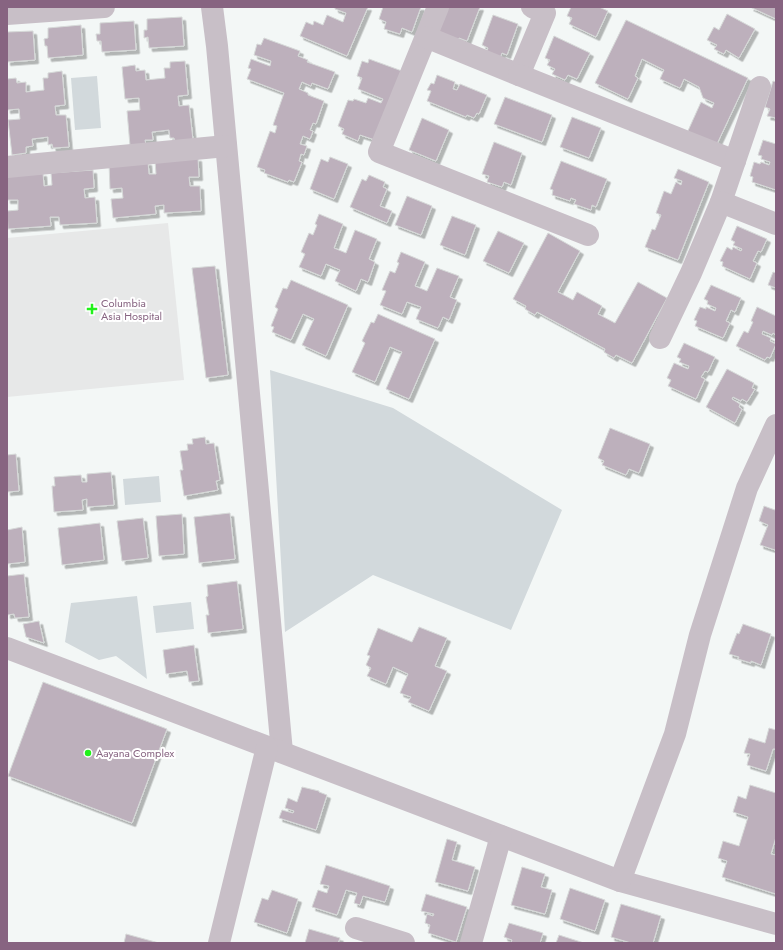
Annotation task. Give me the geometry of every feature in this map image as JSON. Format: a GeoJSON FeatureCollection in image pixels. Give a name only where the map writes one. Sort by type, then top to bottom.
{"type":"FeatureCollection","features":[{"type":"Feature","properties":{"kind":"street"},"geometry":{"type":"LineString","coordinates":[[7,14],[41,9],[104,7]]}},
{"type":"Feature","properties":{"kind":"street"},"geometry":{"type":"LineString","coordinates":[[212,7],[226,146],[274,750],[219,943]]}},
{"type":"Feature","properties":{"kind":"street"},"geometry":{"type":"LineString","coordinates":[[438,7],[379,152],[588,235]]}},
{"type":"Feature","properties":{"kind":"street"},"geometry":{"type":"LineString","coordinates":[[519,75],[545,13],[532,7]]}},
{"type":"Feature","properties":{"kind":"street"},"geometry":{"type":"LineString","coordinates":[[426,37],[735,161]]}},
{"type":"Feature","properties":{"kind":"street"},"geometry":{"type":"LineString","coordinates":[[660,338],[691,273],[721,202],[760,87]]}},
{"type":"Feature","properties":{"kind":"street"},"geometry":{"type":"LineString","coordinates":[[7,167],[226,146]]}},
{"type":"Feature","properties":{"kind":"street"},"geometry":{"type":"LineString","coordinates":[[721,202],[776,224]]}},
{"type":"Feature","properties":{"kind":"street"},"geometry":{"type":"LineString","coordinates":[[620,881],[675,734],[700,635],[747,488],[776,425]]}},
{"type":"Feature","properties":{"kind":"street"},"geometry":{"type":"LineString","coordinates":[[7,648],[620,881],[776,924]]}},
{"type":"Feature","properties":{"kind":"street"},"geometry":{"type":"LineString","coordinates":[[471,943],[501,836]]}},
{"type":"Feature","properties":{"kind":"street"},"geometry":{"type":"LineString","coordinates":[[356,928],[404,943]]}},
{"type":"Feature","properties":{"kind":"shaded area"},"geometry":{"type":"Polygon","coordinates":[[[97,76],[101,128],[75,130],[71,78],[97,76]]]}},
{"type":"Feature","properties":{"kind":"shaded area","name":"Columbia Asia Hospital"},"geometry":{"type":"Polygon","coordinates":[[[168,223],[184,380],[7,397],[7,238],[168,223]]]}},
{"type":"Feature","properties":{"kind":"shaded area"},"geometry":{"type":"Polygon","coordinates":[[[270,370],[393,408],[562,510],[511,630],[373,575],[285,632],[270,370]]]}},
{"type":"Feature","properties":{"kind":"shaded area"},"geometry":{"type":"Polygon","coordinates":[[[159,476],[161,502],[125,505],[123,479],[159,476]]]}},
{"type":"Feature","properties":{"kind":"shaded area"},"geometry":{"type":"Polygon","coordinates":[[[137,596],[147,679],[116,656],[99,660],[65,642],[71,603],[137,596]]]}},
{"type":"Feature","properties":{"kind":"shaded area"},"geometry":{"type":"Polygon","coordinates":[[[191,602],[194,629],[156,633],[153,606],[191,602]]]}},
{"type":"Feature","properties":{"kind":"building"},"geometry":{"type":"Polygon","coordinates":[[[335,7],[368,7],[347,56],[300,36],[306,22],[313,25],[314,21],[323,25],[327,15],[343,22],[346,13],[335,9],[335,7]]]}},
{"type":"Feature","properties":{"kind":"building"},"geometry":{"type":"Polygon","coordinates":[[[383,7],[421,7],[412,32],[402,28],[400,34],[384,29],[386,22],[379,19],[383,7]]]}},
{"type":"Feature","properties":{"kind":"building"},"geometry":{"type":"Polygon","coordinates":[[[446,7],[480,7],[467,41],[459,38],[457,44],[437,30],[446,7]]]}},
{"type":"Feature","properties":{"kind":"building"},"geometry":{"type":"Polygon","coordinates":[[[571,7],[599,7],[608,11],[596,37],[569,24],[572,18],[567,16],[571,7]]]}},
{"type":"Feature","properties":{"kind":"building"},"geometry":{"type":"Polygon","coordinates":[[[750,7],[776,7],[776,19],[750,7]]]}},
{"type":"Feature","properties":{"kind":"building"},"geometry":{"type":"Polygon","coordinates":[[[727,14],[755,29],[739,58],[726,50],[724,54],[714,49],[717,45],[707,40],[714,27],[719,30],[727,14]]]}},
{"type":"Feature","properties":{"kind":"building"},"geometry":{"type":"Polygon","coordinates":[[[493,15],[518,24],[507,55],[502,53],[500,58],[486,53],[488,48],[482,45],[493,15]]]}},
{"type":"Feature","properties":{"kind":"building"},"geometry":{"type":"Polygon","coordinates":[[[182,17],[184,46],[149,48],[148,37],[144,38],[144,30],[147,30],[147,19],[182,17]]]}},
{"type":"Feature","properties":{"kind":"building"},"geometry":{"type":"Polygon","coordinates":[[[626,20],[748,78],[716,146],[687,133],[701,102],[712,108],[714,103],[703,98],[699,87],[684,79],[680,88],[660,79],[664,70],[642,59],[635,76],[638,78],[628,99],[595,83],[626,20]]]}},
{"type":"Feature","properties":{"kind":"building"},"geometry":{"type":"Polygon","coordinates":[[[134,21],[136,50],[102,52],[101,41],[97,41],[96,34],[100,34],[100,23],[134,21]]]}},
{"type":"Feature","properties":{"kind":"building"},"geometry":{"type":"Polygon","coordinates":[[[81,25],[83,55],[48,58],[47,46],[45,46],[44,39],[48,38],[48,28],[81,25]]]}},
{"type":"Feature","properties":{"kind":"building"},"geometry":{"type":"Polygon","coordinates":[[[33,31],[35,60],[7,62],[7,32],[33,31]]]}},
{"type":"Feature","properties":{"kind":"building"},"geometry":{"type":"Polygon","coordinates":[[[554,36],[590,53],[577,79],[568,75],[565,80],[552,74],[555,69],[547,65],[550,60],[545,58],[554,36]]]}},
{"type":"Feature","properties":{"kind":"building"},"geometry":{"type":"Polygon","coordinates":[[[264,38],[300,51],[298,56],[308,60],[307,62],[335,72],[328,89],[312,83],[311,86],[302,82],[299,89],[308,93],[308,95],[324,101],[316,124],[313,123],[310,130],[313,131],[310,139],[303,136],[300,144],[307,146],[304,155],[301,154],[299,161],[302,162],[294,182],[289,180],[288,182],[264,173],[265,170],[257,167],[270,131],[275,133],[277,126],[273,125],[284,93],[247,79],[251,69],[248,68],[251,59],[270,66],[271,61],[254,55],[257,44],[261,45],[264,38]]]}},
{"type":"Feature","properties":{"kind":"building"},"geometry":{"type":"Polygon","coordinates":[[[369,59],[402,71],[375,140],[360,135],[358,141],[342,134],[344,129],[338,126],[348,100],[353,101],[354,99],[366,103],[368,98],[381,103],[383,99],[358,89],[362,78],[357,76],[362,61],[368,63],[369,59]]]}},
{"type":"Feature","properties":{"kind":"building"},"geometry":{"type":"Polygon","coordinates":[[[185,61],[188,95],[178,96],[179,106],[189,105],[193,140],[175,142],[174,138],[170,138],[169,130],[152,132],[153,140],[145,140],[146,145],[130,146],[127,111],[140,110],[139,98],[125,99],[122,67],[135,65],[136,71],[145,70],[146,80],[165,78],[164,68],[170,68],[170,62],[185,61]]]}},
{"type":"Feature","properties":{"kind":"building"},"geometry":{"type":"Polygon","coordinates":[[[62,71],[65,105],[55,106],[56,115],[66,115],[69,147],[53,148],[52,144],[48,145],[48,137],[32,139],[33,146],[26,147],[26,153],[12,155],[8,120],[20,119],[19,109],[7,110],[7,79],[16,78],[17,83],[26,82],[26,92],[44,90],[43,78],[48,78],[48,73],[62,71]]]}},
{"type":"Feature","properties":{"kind":"building"},"geometry":{"type":"Polygon","coordinates":[[[437,75],[455,82],[453,89],[457,90],[460,84],[487,95],[479,114],[477,113],[474,118],[467,115],[466,117],[427,101],[431,91],[427,90],[431,83],[434,84],[437,75]]]}},
{"type":"Feature","properties":{"kind":"building"},"geometry":{"type":"Polygon","coordinates":[[[773,81],[776,82],[776,118],[767,116],[770,109],[765,107],[773,81]]]}},
{"type":"Feature","properties":{"kind":"building"},"geometry":{"type":"Polygon","coordinates":[[[505,97],[552,115],[542,142],[494,124],[505,97]]]}},
{"type":"Feature","properties":{"kind":"building"},"geometry":{"type":"Polygon","coordinates":[[[572,117],[601,128],[589,158],[560,147],[572,117]]]}},
{"type":"Feature","properties":{"kind":"building"},"geometry":{"type":"Polygon","coordinates":[[[422,118],[449,130],[436,161],[409,150],[422,118]]]}},
{"type":"Feature","properties":{"kind":"building"},"geometry":{"type":"Polygon","coordinates":[[[763,140],[776,144],[776,190],[752,182],[753,177],[750,176],[754,162],[760,164],[761,162],[769,165],[770,162],[761,159],[762,156],[758,155],[763,140]]]}},
{"type":"Feature","properties":{"kind":"building"},"geometry":{"type":"Polygon","coordinates":[[[494,142],[522,153],[511,185],[504,182],[502,187],[487,182],[489,176],[482,174],[494,142]]]}},
{"type":"Feature","properties":{"kind":"building"},"geometry":{"type":"Polygon","coordinates":[[[330,157],[348,164],[334,199],[310,189],[321,159],[328,162],[330,157]]]}},
{"type":"Feature","properties":{"kind":"building"},"geometry":{"type":"Polygon","coordinates":[[[198,158],[199,177],[189,177],[190,186],[200,186],[201,211],[164,213],[164,205],[155,206],[156,214],[113,218],[111,199],[123,198],[122,188],[110,189],[109,164],[148,162],[149,174],[156,174],[155,161],[198,158]]]}},
{"type":"Feature","properties":{"kind":"building"},"geometry":{"type":"Polygon","coordinates":[[[561,161],[607,179],[596,207],[592,205],[591,210],[574,204],[576,200],[571,198],[570,201],[552,195],[553,190],[550,189],[561,161]]]}},
{"type":"Feature","properties":{"kind":"building"},"geometry":{"type":"Polygon","coordinates":[[[678,169],[709,182],[678,260],[645,247],[652,229],[655,230],[661,215],[656,213],[664,191],[671,194],[676,182],[681,185],[682,181],[674,178],[678,169]]]}},
{"type":"Feature","properties":{"kind":"building"},"geometry":{"type":"Polygon","coordinates":[[[93,170],[94,188],[84,189],[85,198],[95,197],[97,223],[60,225],[59,217],[50,217],[51,226],[8,229],[7,211],[18,210],[18,200],[7,200],[7,176],[43,173],[44,186],[52,185],[51,173],[93,170]]]}},
{"type":"Feature","properties":{"kind":"building"},"geometry":{"type":"Polygon","coordinates":[[[369,175],[385,182],[383,187],[387,189],[380,206],[392,211],[387,223],[350,207],[362,179],[366,181],[369,175]]]}},
{"type":"Feature","properties":{"kind":"building"},"geometry":{"type":"Polygon","coordinates":[[[407,196],[432,206],[421,235],[395,225],[407,196]]]}},
{"type":"Feature","properties":{"kind":"building"},"geometry":{"type":"Polygon","coordinates":[[[319,214],[343,224],[334,248],[346,253],[355,230],[377,239],[369,259],[375,262],[368,282],[361,279],[356,291],[335,281],[340,270],[326,264],[321,276],[299,267],[305,254],[301,252],[309,233],[313,235],[319,214]]]}},
{"type":"Feature","properties":{"kind":"building"},"geometry":{"type":"Polygon","coordinates":[[[452,216],[476,225],[465,255],[440,245],[452,216]]]}},
{"type":"Feature","properties":{"kind":"building"},"geometry":{"type":"Polygon","coordinates":[[[737,226],[767,239],[761,252],[758,251],[753,261],[757,263],[750,279],[722,266],[723,262],[720,261],[727,247],[732,250],[733,247],[741,251],[742,249],[733,245],[735,242],[731,240],[737,226]]]}},
{"type":"Feature","properties":{"kind":"building"},"geometry":{"type":"Polygon","coordinates":[[[498,231],[524,243],[509,273],[483,261],[498,231]]]}},
{"type":"Feature","properties":{"kind":"building"},"geometry":{"type":"Polygon","coordinates":[[[548,233],[580,251],[558,292],[573,300],[577,292],[602,306],[598,314],[615,323],[638,282],[667,298],[632,363],[616,355],[614,358],[604,352],[605,349],[537,312],[535,315],[525,309],[526,306],[513,299],[548,233]]]}},
{"type":"Feature","properties":{"kind":"building"},"geometry":{"type":"Polygon","coordinates":[[[401,252],[425,262],[415,286],[427,291],[437,268],[459,276],[450,297],[457,300],[449,320],[443,317],[438,328],[416,319],[421,307],[407,302],[402,314],[380,305],[386,291],[382,290],[390,271],[395,273],[401,252]]]}},
{"type":"Feature","properties":{"kind":"building"},"geometry":{"type":"Polygon","coordinates":[[[215,266],[228,375],[206,378],[192,268],[215,266]]]}},
{"type":"Feature","properties":{"kind":"building"},"geometry":{"type":"Polygon","coordinates":[[[773,272],[776,273],[776,288],[768,285],[773,272]]]}},
{"type":"Feature","properties":{"kind":"building"},"geometry":{"type":"Polygon","coordinates":[[[291,280],[348,305],[326,356],[302,345],[314,319],[303,314],[291,340],[272,332],[274,327],[271,326],[278,309],[275,307],[283,288],[287,289],[291,280]]]}},
{"type":"Feature","properties":{"kind":"building"},"geometry":{"type":"Polygon","coordinates":[[[711,285],[741,298],[735,312],[731,310],[726,321],[730,323],[723,338],[695,326],[697,321],[694,320],[700,307],[706,309],[706,307],[715,311],[716,308],[707,304],[708,301],[704,299],[711,285]]]}},
{"type":"Feature","properties":{"kind":"building"},"geometry":{"type":"Polygon","coordinates":[[[757,307],[776,316],[776,335],[763,331],[762,334],[771,338],[770,341],[776,344],[770,358],[767,357],[765,360],[736,346],[744,331],[748,333],[757,307]]]}},
{"type":"Feature","properties":{"kind":"building"},"geometry":{"type":"Polygon","coordinates":[[[378,314],[435,339],[409,399],[386,389],[402,352],[390,347],[375,382],[352,372],[365,343],[362,341],[371,322],[374,323],[378,314]]]}},
{"type":"Feature","properties":{"kind":"building"},"geometry":{"type":"Polygon","coordinates":[[[684,343],[715,357],[708,372],[705,371],[701,377],[705,379],[696,399],[668,386],[671,380],[667,378],[674,363],[688,369],[689,366],[679,362],[681,359],[677,357],[684,343]]]}},
{"type":"Feature","properties":{"kind":"building"},"geometry":{"type":"Polygon","coordinates":[[[727,369],[754,383],[752,388],[755,389],[747,402],[733,397],[732,399],[740,404],[739,407],[742,409],[735,423],[706,407],[727,369]]]}},
{"type":"Feature","properties":{"kind":"building"},"geometry":{"type":"Polygon","coordinates":[[[610,428],[650,444],[639,473],[629,469],[626,475],[602,465],[604,461],[598,458],[610,428]]]}},
{"type":"Feature","properties":{"kind":"building"},"geometry":{"type":"Polygon","coordinates":[[[205,437],[206,444],[214,443],[220,480],[216,481],[218,490],[184,496],[180,470],[183,470],[180,451],[188,450],[187,444],[193,444],[192,439],[205,437]]]}},
{"type":"Feature","properties":{"kind":"building"},"geometry":{"type":"Polygon","coordinates":[[[16,454],[19,491],[7,492],[7,455],[16,454]]]}},
{"type":"Feature","properties":{"kind":"building"},"geometry":{"type":"Polygon","coordinates":[[[111,472],[114,505],[87,507],[87,499],[82,500],[83,510],[54,512],[52,486],[55,486],[54,477],[81,475],[82,482],[87,482],[87,474],[111,472]]]}},
{"type":"Feature","properties":{"kind":"building"},"geometry":{"type":"Polygon","coordinates":[[[764,506],[775,510],[776,508],[775,550],[760,545],[768,525],[759,521],[764,506]]]}},
{"type":"Feature","properties":{"kind":"building"},"geometry":{"type":"Polygon","coordinates":[[[230,513],[235,559],[199,563],[194,517],[230,513]]]}},
{"type":"Feature","properties":{"kind":"building"},"geometry":{"type":"Polygon","coordinates":[[[182,514],[184,554],[159,556],[156,516],[182,514]]]}},
{"type":"Feature","properties":{"kind":"building"},"geometry":{"type":"Polygon","coordinates":[[[143,518],[148,558],[122,561],[117,521],[143,518]]]}},
{"type":"Feature","properties":{"kind":"building"},"geometry":{"type":"Polygon","coordinates":[[[100,523],[104,560],[62,565],[58,528],[100,523]]]}},
{"type":"Feature","properties":{"kind":"building"},"geometry":{"type":"Polygon","coordinates":[[[22,527],[25,562],[7,564],[7,530],[22,527]]]}},
{"type":"Feature","properties":{"kind":"building"},"geometry":{"type":"Polygon","coordinates":[[[24,574],[29,617],[15,618],[14,614],[7,615],[7,576],[24,574]]]}},
{"type":"Feature","properties":{"kind":"building"},"geometry":{"type":"Polygon","coordinates":[[[237,581],[243,629],[208,633],[206,615],[209,615],[206,597],[208,596],[207,585],[237,581]]]}},
{"type":"Feature","properties":{"kind":"building"},"geometry":{"type":"Polygon","coordinates":[[[39,621],[44,643],[26,637],[23,624],[39,621]]]}},
{"type":"Feature","properties":{"kind":"building"},"geometry":{"type":"Polygon","coordinates":[[[743,624],[771,634],[761,665],[751,661],[751,663],[738,659],[739,657],[729,654],[737,633],[739,634],[743,624]]]}},
{"type":"Feature","properties":{"kind":"building"},"geometry":{"type":"Polygon","coordinates":[[[419,627],[447,638],[435,666],[447,671],[429,711],[408,702],[411,697],[400,693],[408,674],[393,667],[386,684],[367,676],[371,668],[366,665],[370,656],[367,655],[378,628],[412,642],[419,627]]]}},
{"type":"Feature","properties":{"kind":"building"},"geometry":{"type":"Polygon","coordinates":[[[194,645],[199,681],[189,682],[187,671],[166,674],[163,650],[194,645]]]}},
{"type":"Feature","properties":{"kind":"building","name":"Aayana Complex"},"geometry":{"type":"Polygon","coordinates":[[[43,682],[167,729],[132,823],[8,776],[43,682]]]}},
{"type":"Feature","properties":{"kind":"building"},"geometry":{"type":"Polygon","coordinates":[[[769,728],[776,730],[776,749],[773,749],[766,771],[747,765],[750,754],[744,753],[749,738],[765,743],[769,728]]]}},
{"type":"Feature","properties":{"kind":"building"},"geometry":{"type":"Polygon","coordinates":[[[750,785],[776,793],[776,837],[771,854],[776,855],[776,894],[722,877],[727,861],[718,858],[723,841],[739,846],[748,817],[733,812],[738,796],[746,799],[750,785]]]}},
{"type":"Feature","properties":{"kind":"building"},"geometry":{"type":"Polygon","coordinates":[[[302,787],[319,791],[327,795],[316,830],[279,818],[282,810],[293,813],[294,811],[285,808],[288,798],[297,802],[302,787]]]}},
{"type":"Feature","properties":{"kind":"building"},"geometry":{"type":"Polygon","coordinates":[[[447,839],[457,842],[452,860],[475,867],[468,891],[435,882],[447,839]]]}},
{"type":"Feature","properties":{"kind":"building"},"geometry":{"type":"Polygon","coordinates":[[[326,865],[390,886],[385,902],[363,896],[360,905],[354,903],[357,893],[346,890],[337,915],[312,907],[318,890],[327,893],[329,886],[320,884],[326,865]]]}},
{"type":"Feature","properties":{"kind":"building"},"geometry":{"type":"Polygon","coordinates":[[[522,867],[545,874],[541,887],[552,890],[545,914],[511,905],[522,867]]]}},
{"type":"Feature","properties":{"kind":"building"},"geometry":{"type":"Polygon","coordinates":[[[570,888],[605,900],[595,931],[560,919],[570,888]]]}},
{"type":"Feature","properties":{"kind":"building"},"geometry":{"type":"Polygon","coordinates":[[[272,890],[298,899],[287,933],[254,922],[262,898],[268,900],[272,890]]]}},
{"type":"Feature","properties":{"kind":"building"},"geometry":{"type":"Polygon","coordinates":[[[426,894],[467,907],[456,942],[428,933],[430,925],[425,923],[427,914],[433,916],[434,914],[421,911],[426,894]]]}},
{"type":"Feature","properties":{"kind":"building"},"geometry":{"type":"Polygon","coordinates":[[[621,904],[661,916],[653,943],[631,943],[611,937],[621,904]]]}},
{"type":"Feature","properties":{"kind":"building"},"geometry":{"type":"Polygon","coordinates":[[[509,923],[543,933],[540,943],[511,943],[512,940],[504,937],[509,923]]]}},
{"type":"Feature","properties":{"kind":"building"},"geometry":{"type":"Polygon","coordinates":[[[309,929],[340,938],[338,943],[305,943],[309,929]]]}},
{"type":"Feature","properties":{"kind":"building"},"geometry":{"type":"Polygon","coordinates":[[[126,934],[159,943],[124,943],[126,934]]]}},
{"type":"Feature","properties":{"kind":"building"},"geometry":{"type":"Polygon","coordinates":[[[559,935],[584,943],[556,943],[559,935]]]}},
{"type":"Feature","properties":{"kind":"place","name":"Columbia Asia Hospital"},"geometry":{"type":"Point","coordinates":[92,309]}},
{"type":"Feature","properties":{"kind":"place","name":"Aayana Complex"},"geometry":{"type":"Point","coordinates":[88,753]}}]}
